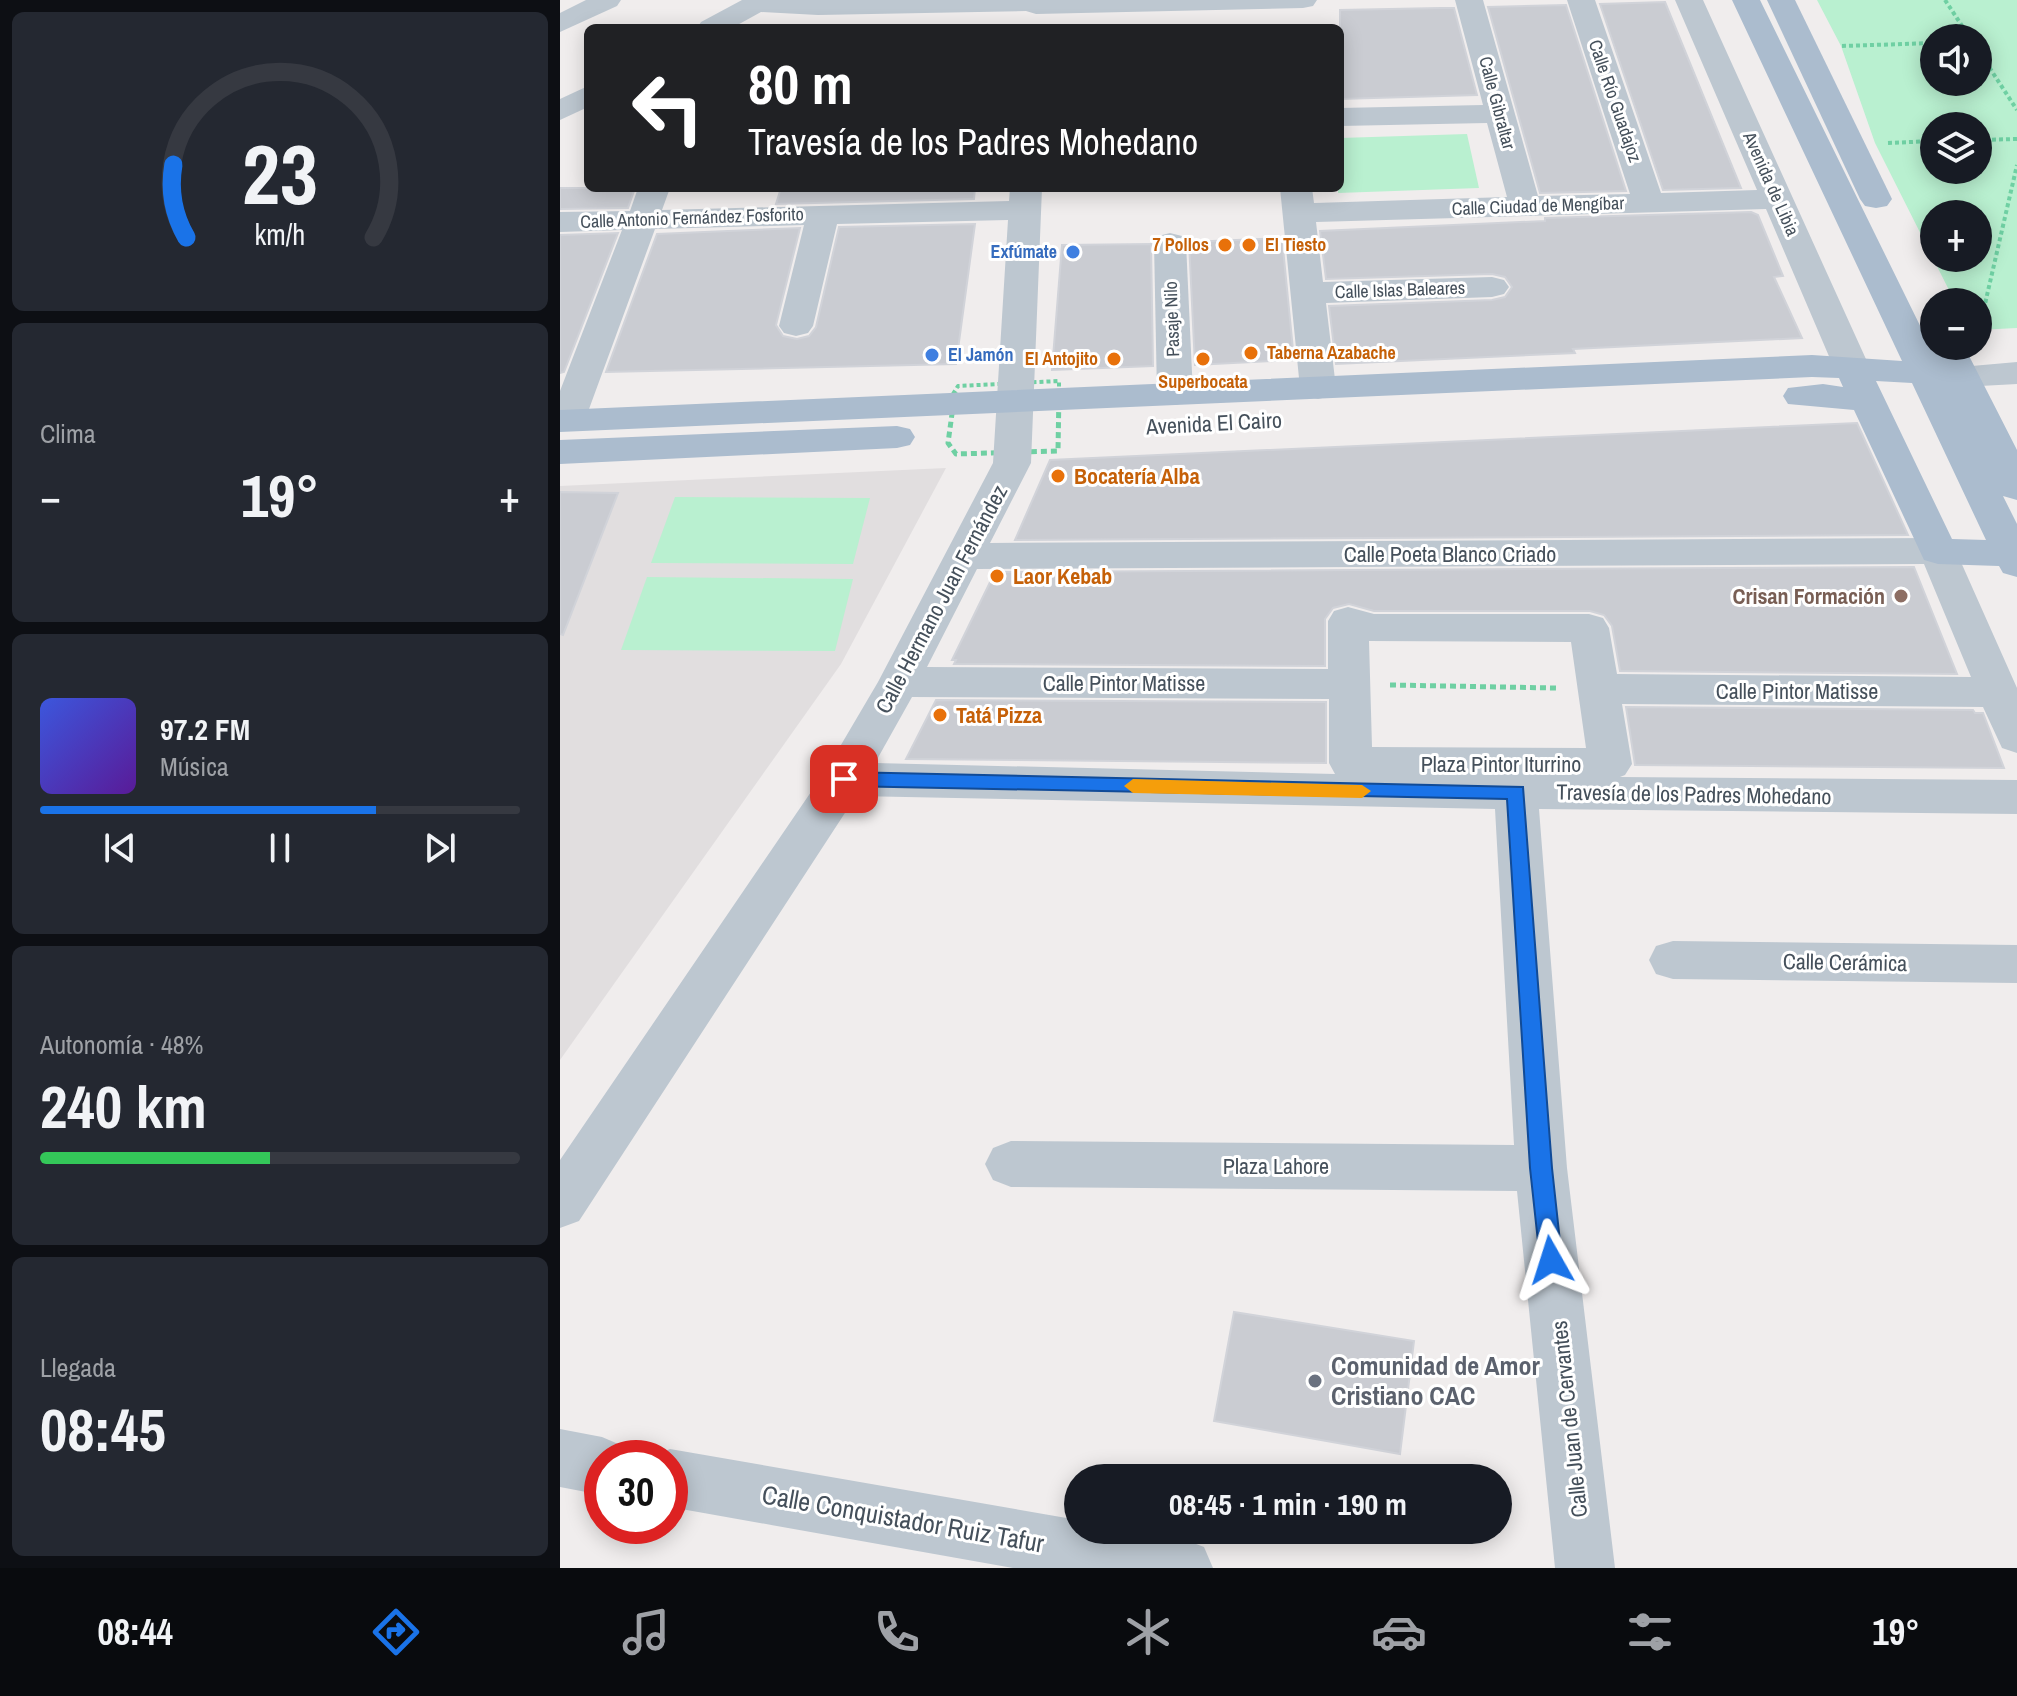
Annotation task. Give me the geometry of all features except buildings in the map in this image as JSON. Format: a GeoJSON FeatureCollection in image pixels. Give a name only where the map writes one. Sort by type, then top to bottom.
{"type":"FeatureCollection","features":[{"type":"Feature","properties":{"kind":"main road"},"geometry":{"type":"LineString","coordinates":[[1746,0],[1895,308],[1946,365],[2017,488]]}},
{"type":"Feature","properties":{"kind":"main road"},"geometry":{"type":"LineString","coordinates":[[1781,0],[1886,221]]}},
{"type":"Feature","properties":{"kind":"main road"},"geometry":{"type":"LineString","coordinates":[[1860,384],[1895,308]]}},
{"type":"Feature","properties":{"kind":"main road"},"geometry":{"type":"LineString","coordinates":[[1860,384],[1946,365]]}},
{"type":"Feature","properties":{"kind":"main road"},"geometry":{"type":"LineString","coordinates":[[1938,551],[2015,557],[1946,365]]}},
{"type":"Feature","properties":{"kind":"main road","name":"Avenida El Cairo"},"geometry":{"type":"LineString","coordinates":[[1014,416],[1175,394],[1812,366],[1860,384]]}},
{"type":"Feature","properties":{"kind":"main road","name":"Avenida El Cairo"},"geometry":{"type":"LineString","coordinates":[[562,431],[1811,396],[1860,384]]}},
{"type":"Feature","properties":{"kind":"main road","name":"Avenida de Libia"},"geometry":{"type":"LineString","coordinates":[[1860,384],[1938,551]]}},
{"type":"Feature","properties":{"kind":"street"},"geometry":{"type":"LineString","coordinates":[[560,24],[607,0]]}},
{"type":"Feature","properties":{"kind":"street"},"geometry":{"type":"LineString","coordinates":[[718,24],[759,1],[816,12],[916,2],[1036,9],[1159,2],[1303,0]]}},
{"type":"Feature","properties":{"kind":"street","name":"Calle Gibraltar"},"geometry":{"type":"LineString","coordinates":[[1469,0],[1525,206]]}},
{"type":"Feature","properties":{"kind":"street","name":"Calle Río Guadajoz"},"geometry":{"type":"LineString","coordinates":[[1581,0],[1649,203]]}},
{"type":"Feature","properties":{"kind":"street","name":"Avenida de Libia"},"geometry":{"type":"LineString","coordinates":[[1689,0],[1860,384]]}},
{"type":"Feature","properties":{"kind":"street"},"geometry":{"type":"LineString","coordinates":[[560,111],[584,97]]}},
{"type":"Feature","properties":{"kind":"street"},"geometry":{"type":"LineString","coordinates":[[1344,117],[1500,114]]}},
{"type":"Feature","properties":{"kind":"street"},"geometry":{"type":"LineString","coordinates":[[562,431],[653,192]]}},
{"type":"Feature","properties":{"kind":"street","name":"Calle Antonio Fernández Fosforito"},"geometry":{"type":"LineString","coordinates":[[560,222],[643,220],[768,202],[823,214],[1026,199]]}},
{"type":"Feature","properties":{"kind":"street","name":"Calle Hermano Juan Fernández"},"geometry":{"type":"LineString","coordinates":[[560,1204],[844,779],[899,682],[1012,463],[1026,199]]}},
{"type":"Feature","properties":{"kind":"street","name":"Calle Ciudad de Mengíbar"},"geometry":{"type":"LineString","coordinates":[[1297,200],[1525,206],[1778,199]]}},
{"type":"Feature","properties":{"kind":"street","name":"Calle Islas Baleares"},"geometry":{"type":"LineString","coordinates":[[1297,200],[1318,388]]}},
{"type":"Feature","properties":{"kind":"street","name":"Calle Antonio Fernández Fosforito"},"geometry":{"type":"LineString","coordinates":[[796,326],[823,214]]}},
{"type":"Feature","properties":{"kind":"street","name":"Pasaje Nilo"},"geometry":{"type":"LineString","coordinates":[[1170,243],[1175,394]]}},
{"type":"Feature","properties":{"kind":"street","name":"Calle Islas Baleares"},"geometry":{"type":"LineString","coordinates":[[1308,293],[1492,287]]}},
{"type":"Feature","properties":{"kind":"street"},"geometry":{"type":"LineString","coordinates":[[1946,365],[2017,373]]}},
{"type":"Feature","properties":{"kind":"street","name":"Avenida de Libia"},"geometry":{"type":"LineString","coordinates":[[1938,551],[2017,737]]}},
{"type":"Feature","properties":{"kind":"street","name":"Calle Poeta Blanco Criado"},"geometry":{"type":"LineString","coordinates":[[963,556],[1938,551]]}},
{"type":"Feature","properties":{"kind":"street","name":"Plaza Pintor Iturrino"},"geometry":{"type":"LineString","coordinates":[[1348,621],[1374,628],[1589,628],[1597,689],[1603,709],[1610,764],[1351,763],[1348,621]]}},
{"type":"Feature","properties":{"kind":"street","name":"Calle Pintor Matisse"},"geometry":{"type":"LineString","coordinates":[[899,682],[1348,684]]}},
{"type":"Feature","properties":{"kind":"street","name":"Calle Pintor Matisse"},"geometry":{"type":"LineString","coordinates":[[1597,689],[1998,692]]}},
{"type":"Feature","properties":{"kind":"street","name":"Travesía de los Padres Mohedano"},"geometry":{"type":"LineString","coordinates":[[844,779],[1516,792],[2017,797]]}},
{"type":"Feature","properties":{"kind":"street","name":"Calle Juan de Cervantes"},"geometry":{"type":"LineString","coordinates":[[1516,792],[1541,1168],[1585,1568]]}},
{"type":"Feature","properties":{"kind":"street","name":"Calle Cerámica"},"geometry":{"type":"LineString","coordinates":[[1673,960],[2017,964]]}},
{"type":"Feature","properties":{"kind":"street","name":"Plaza Lahore"},"geometry":{"type":"LineString","coordinates":[[1011,1164],[1541,1168]]}},
{"type":"Feature","properties":{"kind":"street"},"geometry":{"type":"LineString","coordinates":[[560,1458],[584,1463]]}},
{"type":"Feature","properties":{"kind":"street","name":"Calle Conquistador Ruiz Tafur"},"geometry":{"type":"LineString","coordinates":[[688,1481],[1183,1568]]}},
{"type":"Feature","properties":{"kind":"path"},"geometry":{"type":"LineString","coordinates":[[1945,0],[1961,24]]}},
{"type":"Feature","properties":{"kind":"path"},"geometry":{"type":"LineString","coordinates":[[1841,46],[1920,43]]}},
{"type":"Feature","properties":{"kind":"path"},"geometry":{"type":"LineString","coordinates":[[1992,72],[2017,110]]}},
{"type":"Feature","properties":{"kind":"path"},"geometry":{"type":"LineString","coordinates":[[1992,140],[2017,139]]}},
{"type":"Feature","properties":{"kind":"path"},"geometry":{"type":"LineString","coordinates":[[1875,143],[1920,141]]}},
{"type":"Feature","properties":{"kind":"path"},"geometry":{"type":"LineString","coordinates":[[1989,288],[2017,165]]}},
{"type":"Feature","properties":{"kind":"path"},"geometry":{"type":"LineString","coordinates":[[1348,684],[1597,689]]}},
{"type":"Feature","properties":{"kind":"shaded area"},"geometry":{"type":"Polygon","coordinates":[[[946,468],[841,664],[560,1060],[560,486],[946,468]]]}},
{"type":"Feature","properties":{"kind":"green space"},"geometry":{"type":"Polygon","coordinates":[[[1817,0],[2017,0],[2017,328],[1992,329],[1992,288],[1948,288],[1940,272],[1992,272],[1992,200],[1920,200],[1920,232],[1875,143],[1841,46],[1817,0]]]}},
{"type":"Feature","properties":{"kind":"green space"},"geometry":{"type":"Polygon","coordinates":[[[1467,134],[1479,188],[1338,193],[1344,192],[1344,138],[1467,134]]]}},
{"type":"Feature","properties":{"kind":"green space"},"geometry":{"type":"Polygon","coordinates":[[[675,497],[870,498],[853,564],[651,563],[675,497]]]}},
{"type":"Feature","properties":{"kind":"green space"},"geometry":{"type":"Polygon","coordinates":[[[647,577],[853,579],[835,651],[621,650],[647,577]]]}},
{"type":"Feature","properties":{"kind":"slow traffic"},"geometry":{"type":"LineString","coordinates":[[1133,786],[1362,791]]}},
{"type":"Feature","properties":{"kind":"place","name":"7 Pollos"},"geometry":{"type":"Point","coordinates":[1225,245]}},
{"type":"Feature","properties":{"kind":"place","name":"El Tiesto"},"geometry":{"type":"Point","coordinates":[1249,245]}},
{"type":"Feature","properties":{"kind":"place","name":"Exfúmate"},"geometry":{"type":"Point","coordinates":[1073,252]}},
{"type":"Feature","properties":{"kind":"place","name":"Taberna Azabache"},"geometry":{"type":"Point","coordinates":[1251,353]}},
{"type":"Feature","properties":{"kind":"place","name":"El Jamón"},"geometry":{"type":"Point","coordinates":[932,355]}},
{"type":"Feature","properties":{"kind":"place","name":"El Antojito"},"geometry":{"type":"Point","coordinates":[1114,359]}},
{"type":"Feature","properties":{"kind":"place","name":"Superbocata"},"geometry":{"type":"Point","coordinates":[1203,359]}},
{"type":"Feature","properties":{"kind":"place","name":"Bocatería Alba"},"geometry":{"type":"Point","coordinates":[1058,476]}},
{"type":"Feature","properties":{"kind":"place","name":"Laor Kebab"},"geometry":{"type":"Point","coordinates":[997,576]}},
{"type":"Feature","properties":{"kind":"place","name":"Crisan Formación"},"geometry":{"type":"Point","coordinates":[1901,596]}},
{"type":"Feature","properties":{"kind":"place","name":"Tatá Pizza"},"geometry":{"type":"Point","coordinates":[940,715]}},
{"type":"Feature","properties":{"kind":"place","name":"Comunidad de Amor Cristiano CAC"},"geometry":{"type":"Point","coordinates":[1315,1381]}},
{"type":"Feature","properties":{"kind":"route"},"geometry":{"type":"LineString","coordinates":[[844,779],[1335,791],[1516,792],[1541,1168],[1551,1260]]}}]}
